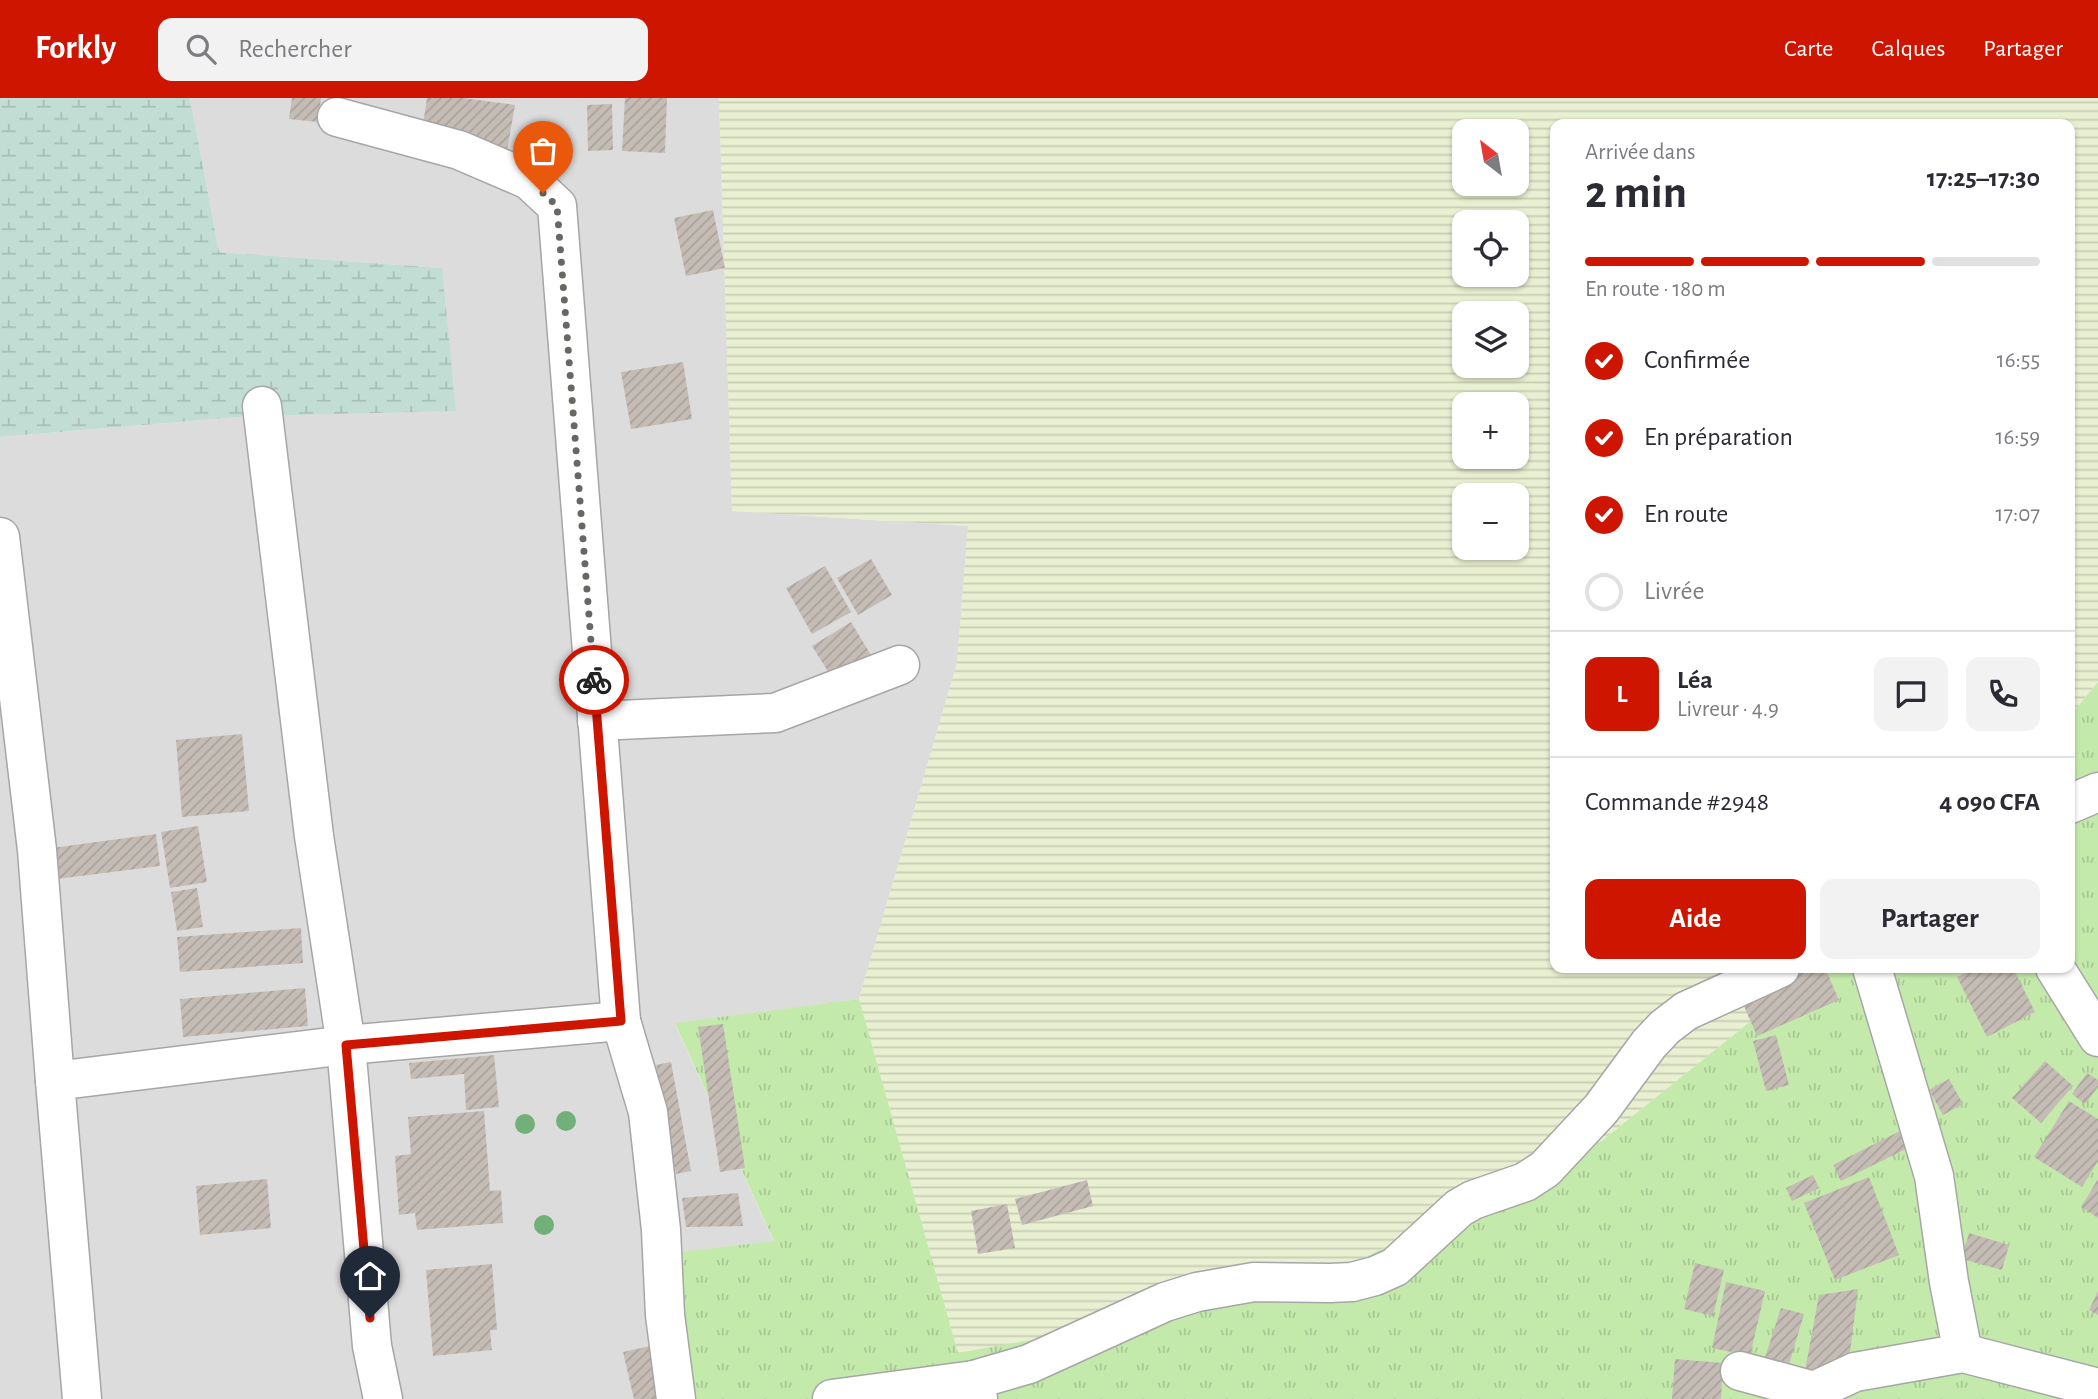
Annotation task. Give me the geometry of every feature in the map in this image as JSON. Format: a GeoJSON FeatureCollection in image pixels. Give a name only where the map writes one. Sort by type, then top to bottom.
{"type":"FeatureCollection","features":[{"type":"Feature","properties":{"kind":"street"},"geometry":{"type":"LineString","coordinates":[[337,117],[460,150],[529,180],[557,206],[621,1021],[648,1111],[661,1230],[665,1315],[676,1399]]}},
{"type":"Feature","properties":{"kind":"street"},"geometry":{"type":"LineString","coordinates":[[262,406],[314,836],[346,1045],[372,1346],[383,1399]]}},
{"type":"Feature","properties":{"kind":"street"},"geometry":{"type":"LineString","coordinates":[[0,537],[37,850],[82,1399]]}},
{"type":"Feature","properties":{"kind":"street"},"geometry":{"type":"LineString","coordinates":[[597,721],[775,713],[900,665]]}},
{"type":"Feature","properties":{"kind":"street"},"geometry":{"type":"LineString","coordinates":[[2075,802],[2098,792]]}},
{"type":"Feature","properties":{"kind":"street"},"geometry":{"type":"LineString","coordinates":[[832,1399],[976,1390],[1165,1302],[1197,1292],[1254,1282],[1352,1282],[1395,1267],[1459,1208],[1473,1200],[1525,1182],[1545,1169],[1601,1110],[1649,1044],[1665,1027],[1686,1011],[1769,973]]}},
{"type":"Feature","properties":{"kind":"street"},"geometry":{"type":"LineString","coordinates":[[1873,973],[1934,1176],[1949,1282],[1963,1353]]}},
{"type":"Feature","properties":{"kind":"street"},"geometry":{"type":"LineString","coordinates":[[2057,973],[2098,1037]]}},
{"type":"Feature","properties":{"kind":"street"},"geometry":{"type":"LineString","coordinates":[[55,1081],[346,1045],[621,1021]]}},
{"type":"Feature","properties":{"kind":"street"},"geometry":{"type":"LineString","coordinates":[[1740,1371],[1814,1391],[1855,1372],[1963,1353],[2098,1388]]}},
{"type":"Feature","properties":{"kind":"shaded area"},"geometry":{"type":"Polygon","coordinates":[[[190,98],[719,98],[732,511],[968,526],[957,663],[859,999],[675,1024],[774,1242],[680,1399],[0,1399],[0,437],[251,416],[442,268],[219,252],[190,98]]]}},
{"type":"Feature","properties":{"kind":"green space"},"geometry":{"type":"Polygon","coordinates":[[[0,98],[190,98],[219,252],[442,268],[456,411],[251,416],[0,437],[0,98]]]}},
{"type":"Feature","properties":{"kind":"green space"},"geometry":{"type":"Polygon","coordinates":[[[719,98],[2098,98],[2098,682],[2075,710],[2075,119],[1550,119],[1550,973],[1811,973],[1603,1140],[1315,1282],[1121,1324],[958,1354],[859,999],[957,663],[968,526],[732,511],[719,98]]]}},
{"type":"Feature","properties":{"kind":"green space"},"geometry":{"type":"Polygon","coordinates":[[[2098,682],[2098,1399],[680,1399],[662,1254],[774,1241],[675,1023],[859,999],[958,1353],[1121,1324],[1315,1282],[1603,1140],[1811,973],[2075,973],[2075,710],[2098,682]]]}},
{"type":"Feature","properties":{"kind":"building"},"geometry":{"type":"Polygon","coordinates":[[[292,98],[321,98],[318,122],[289,119],[292,98]]]}},
{"type":"Feature","properties":{"kind":"building"},"geometry":{"type":"Polygon","coordinates":[[[427,98],[463,98],[515,105],[507,151],[421,138],[427,98]]]}},
{"type":"Feature","properties":{"kind":"building"},"geometry":{"type":"Polygon","coordinates":[[[625,98],[667,98],[665,153],[622,151],[625,98]]]}},
{"type":"Feature","properties":{"kind":"building"},"geometry":{"type":"Polygon","coordinates":[[[612,104],[613,150],[588,151],[587,105],[612,104]]]}},
{"type":"Feature","properties":{"kind":"building"},"geometry":{"type":"Polygon","coordinates":[[[713,210],[725,268],[686,276],[674,218],[713,210]]]}},
{"type":"Feature","properties":{"kind":"building"},"geometry":{"type":"Polygon","coordinates":[[[683,362],[692,419],[631,429],[621,372],[683,362]]]}},
{"type":"Feature","properties":{"kind":"building"},"geometry":{"type":"Polygon","coordinates":[[[871,559],[892,595],[858,615],[837,578],[871,559]]]}},
{"type":"Feature","properties":{"kind":"building"},"geometry":{"type":"Polygon","coordinates":[[[825,566],[851,612],[812,634],[786,588],[825,566]]]}},
{"type":"Feature","properties":{"kind":"building"},"geometry":{"type":"Polygon","coordinates":[[[851,622],[877,665],[839,689],[812,646],[851,622]]]}},
{"type":"Feature","properties":{"kind":"building"},"geometry":{"type":"Polygon","coordinates":[[[242,734],[249,811],[182,817],[176,740],[242,734]]]}},
{"type":"Feature","properties":{"kind":"building"},"geometry":{"type":"Polygon","coordinates":[[[198,826],[207,882],[170,888],[161,832],[198,826]]]}},
{"type":"Feature","properties":{"kind":"building"},"geometry":{"type":"Polygon","coordinates":[[[156,834],[160,866],[41,881],[37,850],[156,834]]]}},
{"type":"Feature","properties":{"kind":"building"},"geometry":{"type":"Polygon","coordinates":[[[197,888],[203,927],[177,931],[171,892],[197,888]]]}},
{"type":"Feature","properties":{"kind":"building"},"geometry":{"type":"Polygon","coordinates":[[[301,928],[303,963],[180,972],[177,937],[301,928]]]}},
{"type":"Feature","properties":{"kind":"building"},"geometry":{"type":"Polygon","coordinates":[[[1800,973],[1827,973],[1839,1000],[1757,1036],[1741,999],[1800,973]]]}},
{"type":"Feature","properties":{"kind":"building"},"geometry":{"type":"Polygon","coordinates":[[[1965,973],[2016,973],[2035,1012],[1987,1037],[1957,977],[1965,973]]]}},
{"type":"Feature","properties":{"kind":"building"},"geometry":{"type":"Polygon","coordinates":[[[305,988],[308,1026],[183,1037],[180,999],[305,988]]]}},
{"type":"Feature","properties":{"kind":"building"},"geometry":{"type":"Polygon","coordinates":[[[723,1024],[745,1168],[720,1172],[698,1027],[723,1024]]]}},
{"type":"Feature","properties":{"kind":"building"},"geometry":{"type":"Polygon","coordinates":[[[1776,1035],[1789,1085],[1766,1091],[1753,1041],[1776,1035]]]}},
{"type":"Feature","properties":{"kind":"building"},"geometry":{"type":"Polygon","coordinates":[[[494,1055],[499,1107],[466,1110],[464,1074],[411,1079],[409,1063],[494,1055]]]}},
{"type":"Feature","properties":{"kind":"building"},"geometry":{"type":"Polygon","coordinates":[[[2045,1061],[2073,1086],[2041,1123],[2012,1098],[2045,1061]]]}},
{"type":"Feature","properties":{"kind":"building"},"geometry":{"type":"Polygon","coordinates":[[[671,1062],[691,1171],[676,1174],[656,1065],[671,1062]]]}},
{"type":"Feature","properties":{"kind":"building"},"geometry":{"type":"Polygon","coordinates":[[[2087,1073],[2098,1080],[2098,1087],[2085,1104],[2072,1094],[2087,1073]]]}},
{"type":"Feature","properties":{"kind":"building"},"geometry":{"type":"Polygon","coordinates":[[[1949,1079],[1963,1104],[1943,1115],[1929,1090],[1949,1079]]]}},
{"type":"Feature","properties":{"kind":"building"},"geometry":{"type":"Polygon","coordinates":[[[2069,1101],[2098,1119],[2098,1161],[2082,1187],[2034,1157],[2069,1101]]]}},
{"type":"Feature","properties":{"kind":"building"},"geometry":{"type":"Polygon","coordinates":[[[484,1111],[490,1191],[501,1190],[503,1223],[417,1230],[415,1213],[399,1215],[395,1156],[411,1154],[408,1117],[484,1111]]]}},
{"type":"Feature","properties":{"kind":"building"},"geometry":{"type":"Polygon","coordinates":[[[1904,1129],[1912,1146],[1841,1181],[1833,1165],[1904,1129]]]}},
{"type":"Feature","properties":{"kind":"building"},"geometry":{"type":"Polygon","coordinates":[[[1813,1175],[1819,1188],[1792,1201],[1786,1188],[1813,1175]]]}},
{"type":"Feature","properties":{"kind":"building"},"geometry":{"type":"Polygon","coordinates":[[[1869,1177],[1899,1255],[1835,1280],[1804,1203],[1869,1177]]]}},
{"type":"Feature","properties":{"kind":"building"},"geometry":{"type":"Polygon","coordinates":[[[267,1179],[271,1228],[200,1235],[196,1186],[267,1179]]]}},
{"type":"Feature","properties":{"kind":"building"},"geometry":{"type":"Polygon","coordinates":[[[2098,1179],[2098,1218],[2081,1207],[2098,1179]]]}},
{"type":"Feature","properties":{"kind":"building"},"geometry":{"type":"Polygon","coordinates":[[[1087,1180],[1093,1206],[1022,1225],[1015,1199],[1087,1180]]]}},
{"type":"Feature","properties":{"kind":"building"},"geometry":{"type":"Polygon","coordinates":[[[738,1193],[743,1226],[686,1227],[682,1198],[738,1193]]]}},
{"type":"Feature","properties":{"kind":"building"},"geometry":{"type":"Polygon","coordinates":[[[1007,1204],[1015,1248],[978,1254],[971,1211],[1007,1204]]]}},
{"type":"Feature","properties":{"kind":"building"},"geometry":{"type":"Polygon","coordinates":[[[1969,1233],[2009,1245],[2002,1270],[1962,1259],[1969,1233]]]}},
{"type":"Feature","properties":{"kind":"building"},"geometry":{"type":"Polygon","coordinates":[[[1695,1263],[1724,1270],[1713,1316],[1684,1309],[1695,1263]]]}},
{"type":"Feature","properties":{"kind":"building"},"geometry":{"type":"Polygon","coordinates":[[[492,1264],[497,1330],[490,1330],[492,1350],[433,1356],[426,1270],[492,1264]]]}},
{"type":"Feature","properties":{"kind":"building"},"geometry":{"type":"Polygon","coordinates":[[[1726,1282],[1765,1291],[1750,1356],[1712,1348],[1726,1282]]]}},
{"type":"Feature","properties":{"kind":"building"},"geometry":{"type":"Polygon","coordinates":[[[1858,1289],[1849,1360],[1804,1376],[1819,1295],[1858,1289]]]}},
{"type":"Feature","properties":{"kind":"building"},"geometry":{"type":"Polygon","coordinates":[[[2098,1291],[2098,1315],[2089,1310],[2098,1291]]]}},
{"type":"Feature","properties":{"kind":"building"},"geometry":{"type":"Polygon","coordinates":[[[1781,1308],[1804,1314],[1787,1371],[1763,1364],[1781,1308]]]}},
{"type":"Feature","properties":{"kind":"building"},"geometry":{"type":"Polygon","coordinates":[[[650,1346],[662,1399],[634,1399],[623,1352],[650,1346]]]}},
{"type":"Feature","properties":{"kind":"building"},"geometry":{"type":"Polygon","coordinates":[[[1675,1359],[1723,1363],[1721,1399],[1672,1399],[1675,1359]]]}},
{"type":"Feature","properties":{"kind":"way so far"},"geometry":{"type":"LineString","coordinates":[[543,193],[557,206],[594,680]]}},
{"type":"Feature","properties":{"kind":"route"},"geometry":{"type":"LineString","coordinates":[[370,1318],[346,1045],[621,1021],[594,680]]}}]}
